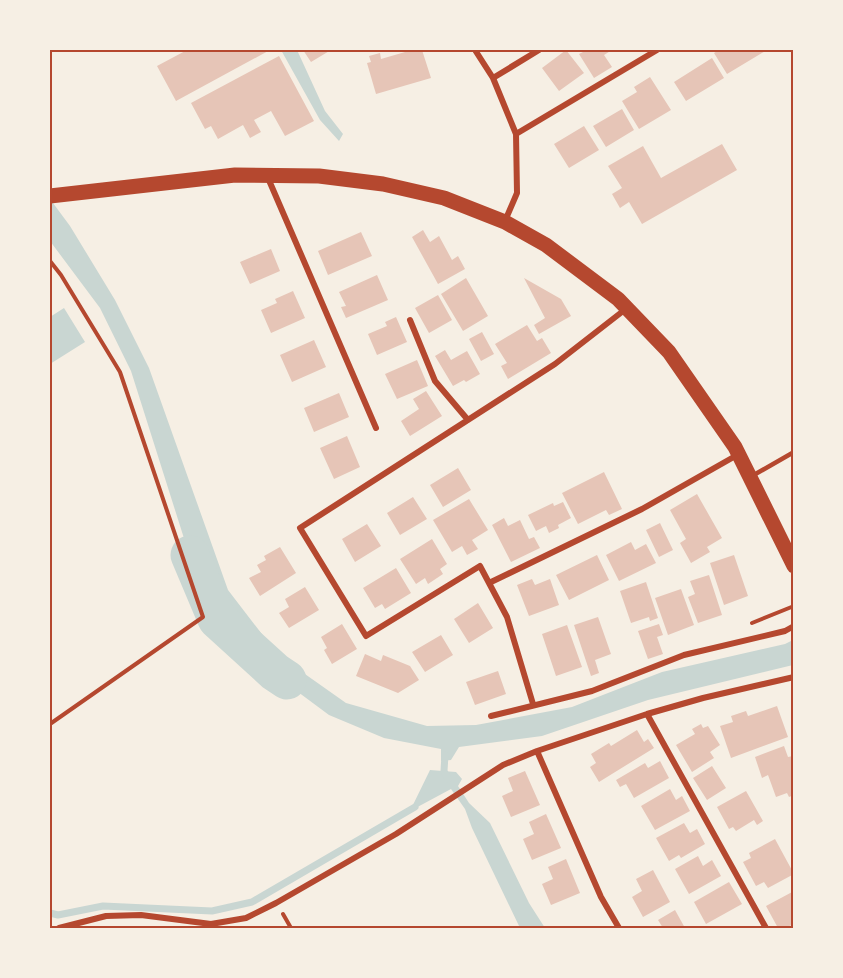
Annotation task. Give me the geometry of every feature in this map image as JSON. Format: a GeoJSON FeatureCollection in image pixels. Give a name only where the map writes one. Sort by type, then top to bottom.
{"type":"FeatureCollection","features":[{"type":"Feature","properties":{"kind":"main road"},"geometry":{"type":"LineString","coordinates":[[53,195],[235,175],[320,176],[383,184],[444,198],[505,222],[546,245],[618,299],[669,352],[739,454],[794,566]]}},
{"type":"Feature","properties":{"kind":"street"},"geometry":{"type":"LineString","coordinates":[[475,50],[493,78],[516,134],[517,193],[505,222]]}},
{"type":"Feature","properties":{"kind":"street"},"geometry":{"type":"LineString","coordinates":[[493,78],[539,50]]}},
{"type":"Feature","properties":{"kind":"street"},"geometry":{"type":"LineString","coordinates":[[516,134],[657,50]]}},
{"type":"Feature","properties":{"kind":"street"},"geometry":{"type":"LineString","coordinates":[[266,174],[376,428]]}},
{"type":"Feature","properties":{"kind":"street"},"geometry":{"type":"LineString","coordinates":[[532,704],[507,617],[480,566],[366,636],[300,528],[555,364],[627,308]]}},
{"type":"Feature","properties":{"kind":"street"},"geometry":{"type":"LineString","coordinates":[[410,320],[435,381],[468,420]]}},
{"type":"Feature","properties":{"kind":"street"},"geometry":{"type":"LineString","coordinates":[[489,583],[642,509],[739,454]]}},
{"type":"Feature","properties":{"kind":"street"},"geometry":{"type":"LineString","coordinates":[[491,716],[591,691],[684,655],[785,631],[794,626]]}},
{"type":"Feature","properties":{"kind":"street"},"geometry":{"type":"LineString","coordinates":[[59,928],[106,916],[141,915],[211,924],[246,918],[396,834],[503,765],[537,751],[647,714],[702,698],[794,677]]}},
{"type":"Feature","properties":{"kind":"street"},"geometry":{"type":"LineString","coordinates":[[647,714],[766,928]]}},
{"type":"Feature","properties":{"kind":"street"},"geometry":{"type":"LineString","coordinates":[[537,751],[601,897],[620,928]]}},
{"type":"Feature","properties":{"kind":"lane"},"geometry":{"type":"LineString","coordinates":[[750,477],[794,452]]}},
{"type":"Feature","properties":{"kind":"path"},"geometry":{"type":"LineString","coordinates":[[50,261],[61,275],[120,372],[203,617],[50,724]]}},
{"type":"Feature","properties":{"kind":"path"},"geometry":{"type":"LineString","coordinates":[[775,613],[794,606]]}},
{"type":"Feature","properties":{"kind":"shaded area"},"geometry":{"type":"Polygon","coordinates":[[[281,50],[297,50],[325,111],[343,134],[339,141],[320,120],[281,50]]]}},
{"type":"Feature","properties":{"kind":"shaded area"},"geometry":{"type":"Polygon","coordinates":[[[50,199],[70,226],[115,300],[149,368],[228,590],[278,655],[346,703],[427,726],[476,725],[572,707],[662,672],[785,644],[793,640],[793,665],[648,700],[542,736],[459,747],[451,760],[441,761],[441,749],[384,738],[329,715],[263,666],[201,592],[131,371],[100,308],[50,241],[50,199]]]}},
{"type":"Feature","properties":{"kind":"shaded area"},"geometry":{"type":"Polygon","coordinates":[[[64,308],[85,342],[50,364],[50,317],[64,308]]]}},
{"type":"Feature","properties":{"kind":"shaded area"},"geometry":{"type":"Polygon","coordinates":[[[430,770],[456,772],[462,779],[458,786],[469,803],[490,823],[529,903],[545,928],[520,928],[465,809],[451,789],[410,811],[430,770]]]}},
{"type":"Feature","properties":{"kind":"building"},"geometry":{"type":"Polygon","coordinates":[[[187,50],[270,50],[176,101],[157,66],[187,50]]]}},
{"type":"Feature","properties":{"kind":"building"},"geometry":{"type":"Polygon","coordinates":[[[303,50],[331,50],[311,62],[303,50]]]}},
{"type":"Feature","properties":{"kind":"building"},"geometry":{"type":"Polygon","coordinates":[[[412,50],[422,50],[431,78],[376,94],[367,63],[371,62],[369,56],[380,53],[381,59],[412,50]]]}},
{"type":"Feature","properties":{"kind":"building"},"geometry":{"type":"Polygon","coordinates":[[[566,50],[584,73],[559,91],[542,68],[566,50]]]}},
{"type":"Feature","properties":{"kind":"building"},"geometry":{"type":"Polygon","coordinates":[[[587,50],[612,50],[604,55],[612,67],[594,78],[579,54],[587,50]]]}},
{"type":"Feature","properties":{"kind":"building"},"geometry":{"type":"Polygon","coordinates":[[[719,50],[767,50],[727,74],[714,53],[719,50]]]}},
{"type":"Feature","properties":{"kind":"building"},"geometry":{"type":"Polygon","coordinates":[[[279,56],[314,121],[285,136],[271,111],[254,120],[261,132],[250,138],[243,125],[218,139],[211,126],[205,129],[191,103],[279,56]]]}},
{"type":"Feature","properties":{"kind":"building"},"geometry":{"type":"Polygon","coordinates":[[[712,58],[724,78],[686,101],[674,82],[712,58]]]}},
{"type":"Feature","properties":{"kind":"building"},"geometry":{"type":"Polygon","coordinates":[[[650,77],[671,110],[639,129],[622,101],[637,92],[634,87],[650,77]]]}},
{"type":"Feature","properties":{"kind":"building"},"geometry":{"type":"Polygon","coordinates":[[[622,109],[634,130],[606,147],[593,126],[622,109]]]}},
{"type":"Feature","properties":{"kind":"building"},"geometry":{"type":"Polygon","coordinates":[[[584,126],[599,150],[569,168],[554,144],[584,126]]]}},
{"type":"Feature","properties":{"kind":"building"},"geometry":{"type":"Polygon","coordinates":[[[722,144],[737,170],[642,224],[629,202],[620,208],[612,194],[622,188],[608,166],[643,146],[661,178],[722,144]]]}},
{"type":"Feature","properties":{"kind":"building"},"geometry":{"type":"Polygon","coordinates":[[[423,230],[430,242],[439,236],[452,260],[458,256],[465,269],[438,284],[412,237],[423,230]]]}},
{"type":"Feature","properties":{"kind":"building"},"geometry":{"type":"Polygon","coordinates":[[[361,232],[372,256],[328,275],[318,251],[361,232]]]}},
{"type":"Feature","properties":{"kind":"building"},"geometry":{"type":"Polygon","coordinates":[[[271,249],[280,271],[250,284],[240,262],[271,249]]]}},
{"type":"Feature","properties":{"kind":"building"},"geometry":{"type":"Polygon","coordinates":[[[377,275],[388,300],[346,318],[341,307],[346,306],[339,292],[377,275]]]}},
{"type":"Feature","properties":{"kind":"building"},"geometry":{"type":"Polygon","coordinates":[[[466,278],[488,316],[463,331],[441,294],[466,278]]]}},
{"type":"Feature","properties":{"kind":"building"},"geometry":{"type":"Polygon","coordinates":[[[524,278],[561,299],[571,316],[539,334],[534,325],[545,318],[524,278]]]}},
{"type":"Feature","properties":{"kind":"building"},"geometry":{"type":"Polygon","coordinates":[[[293,291],[305,318],[271,333],[261,310],[277,303],[275,299],[293,291]]]}},
{"type":"Feature","properties":{"kind":"building"},"geometry":{"type":"Polygon","coordinates":[[[438,295],[452,320],[429,333],[415,308],[438,295]]]}},
{"type":"Feature","properties":{"kind":"building"},"geometry":{"type":"Polygon","coordinates":[[[396,317],[407,342],[377,355],[368,334],[387,326],[385,322],[396,317]]]}},
{"type":"Feature","properties":{"kind":"building"},"geometry":{"type":"Polygon","coordinates":[[[527,325],[537,341],[542,338],[551,353],[508,379],[501,366],[507,363],[495,344],[527,325]]]}},
{"type":"Feature","properties":{"kind":"building"},"geometry":{"type":"Polygon","coordinates":[[[482,332],[494,354],[481,361],[469,339],[482,332]]]}},
{"type":"Feature","properties":{"kind":"building"},"geometry":{"type":"Polygon","coordinates":[[[314,340],[326,367],[292,382],[280,355],[314,340]]]}},
{"type":"Feature","properties":{"kind":"building"},"geometry":{"type":"Polygon","coordinates":[[[445,350],[451,360],[467,351],[480,374],[453,386],[435,356],[445,350]]]}},
{"type":"Feature","properties":{"kind":"building"},"geometry":{"type":"Polygon","coordinates":[[[417,360],[428,386],[397,399],[385,374],[417,360]]]}},
{"type":"Feature","properties":{"kind":"building"},"geometry":{"type":"Polygon","coordinates":[[[426,391],[442,416],[410,436],[401,421],[419,409],[413,399],[426,391]]]}},
{"type":"Feature","properties":{"kind":"building"},"geometry":{"type":"Polygon","coordinates":[[[339,393],[349,417],[314,432],[304,408],[339,393]]]}},
{"type":"Feature","properties":{"kind":"building"},"geometry":{"type":"Polygon","coordinates":[[[347,436],[360,467],[334,479],[320,448],[347,436]]]}},
{"type":"Feature","properties":{"kind":"building"},"geometry":{"type":"Polygon","coordinates":[[[458,468],[471,490],[443,507],[430,485],[458,468]]]}},
{"type":"Feature","properties":{"kind":"building"},"geometry":{"type":"Polygon","coordinates":[[[604,472],[622,509],[609,515],[606,510],[578,524],[562,493],[604,472]]]}},
{"type":"Feature","properties":{"kind":"building"},"geometry":{"type":"Polygon","coordinates":[[[697,494],[722,538],[707,547],[710,552],[691,563],[680,543],[686,539],[670,510],[697,494]]]}},
{"type":"Feature","properties":{"kind":"building"},"geometry":{"type":"Polygon","coordinates":[[[413,497],[427,519],[400,535],[387,513],[413,497]]]}},
{"type":"Feature","properties":{"kind":"building"},"geometry":{"type":"Polygon","coordinates":[[[469,499],[488,530],[472,540],[478,549],[467,555],[462,546],[452,552],[433,520],[469,499]]]}},
{"type":"Feature","properties":{"kind":"building"},"geometry":{"type":"Polygon","coordinates":[[[563,502],[571,518],[549,533],[546,526],[536,531],[528,515],[553,503],[554,506],[563,502]]]}},
{"type":"Feature","properties":{"kind":"building"},"geometry":{"type":"Polygon","coordinates":[[[504,518],[508,526],[520,520],[529,539],[534,537],[540,548],[511,562],[492,525],[504,518]]]}},
{"type":"Feature","properties":{"kind":"building"},"geometry":{"type":"Polygon","coordinates":[[[660,523],[673,550],[659,557],[646,530],[660,523]]]}},
{"type":"Feature","properties":{"kind":"building"},"geometry":{"type":"Polygon","coordinates":[[[367,524],[381,546],[355,562],[342,539],[367,524]]]}},
{"type":"Feature","properties":{"kind":"building"},"geometry":{"type":"Polygon","coordinates":[[[432,539],[447,564],[440,569],[443,574],[428,584],[425,578],[416,584],[400,559],[432,539]]]}},
{"type":"Feature","properties":{"kind":"building"},"geometry":{"type":"Polygon","coordinates":[[[631,542],[635,550],[646,544],[656,563],[619,581],[606,555],[631,542]]]}},
{"type":"Feature","properties":{"kind":"building"},"geometry":{"type":"Polygon","coordinates":[[[280,547],[296,573],[260,596],[249,578],[261,572],[257,565],[266,560],[264,556],[280,547]]]}},
{"type":"Feature","properties":{"kind":"building"},"geometry":{"type":"Polygon","coordinates":[[[597,555],[609,580],[569,600],[556,575],[597,555]]]}},
{"type":"Feature","properties":{"kind":"building"},"geometry":{"type":"Polygon","coordinates":[[[734,555],[748,596],[724,605],[710,563],[734,555]]]}},
{"type":"Feature","properties":{"kind":"building"},"geometry":{"type":"Polygon","coordinates":[[[396,568],[411,593],[385,609],[382,604],[375,608],[363,588],[396,568]]]}},
{"type":"Feature","properties":{"kind":"building"},"geometry":{"type":"Polygon","coordinates":[[[709,575],[722,615],[698,623],[688,597],[695,594],[690,581],[709,575]]]}},
{"type":"Feature","properties":{"kind":"building"},"geometry":{"type":"Polygon","coordinates":[[[532,579],[535,585],[550,579],[559,605],[529,616],[517,585],[532,579]]]}},
{"type":"Feature","properties":{"kind":"building"},"geometry":{"type":"Polygon","coordinates":[[[646,582],[658,618],[650,621],[649,617],[631,623],[620,591],[646,582]]]}},
{"type":"Feature","properties":{"kind":"building"},"geometry":{"type":"Polygon","coordinates":[[[305,587],[319,610],[289,628],[279,613],[289,607],[285,599],[305,587]]]}},
{"type":"Feature","properties":{"kind":"building"},"geometry":{"type":"Polygon","coordinates":[[[681,589],[694,625],[668,635],[655,598],[681,589]]]}},
{"type":"Feature","properties":{"kind":"building"},"geometry":{"type":"Polygon","coordinates":[[[478,603],[493,628],[469,643],[454,619],[478,603]]]}},
{"type":"Feature","properties":{"kind":"building"},"geometry":{"type":"Polygon","coordinates":[[[598,617],[611,654],[595,660],[599,673],[591,676],[574,625],[598,617]]]}},
{"type":"Feature","properties":{"kind":"building"},"geometry":{"type":"Polygon","coordinates":[[[342,624],[357,649],[332,664],[324,650],[327,648],[321,637],[342,624]]]}},
{"type":"Feature","properties":{"kind":"building"},"geometry":{"type":"Polygon","coordinates":[[[659,624],[663,635],[657,637],[663,654],[648,659],[638,631],[659,624]]]}},
{"type":"Feature","properties":{"kind":"building"},"geometry":{"type":"Polygon","coordinates":[[[567,625],[582,667],[556,676],[542,634],[567,625]]]}},
{"type":"Feature","properties":{"kind":"building"},"geometry":{"type":"Polygon","coordinates":[[[441,635],[453,655],[425,672],[412,652],[441,635]]]}},
{"type":"Feature","properties":{"kind":"building"},"geometry":{"type":"Polygon","coordinates":[[[365,654],[381,661],[383,655],[410,666],[419,680],[398,693],[356,676],[365,654]]]}},
{"type":"Feature","properties":{"kind":"building"},"geometry":{"type":"Polygon","coordinates":[[[498,671],[506,694],[475,705],[466,682],[498,671]]]}},
{"type":"Feature","properties":{"kind":"building"},"geometry":{"type":"Polygon","coordinates":[[[777,706],[788,737],[731,758],[720,726],[733,722],[731,716],[746,711],[748,716],[777,706]]]}},
{"type":"Feature","properties":{"kind":"building"},"geometry":{"type":"Polygon","coordinates":[[[701,724],[703,728],[708,726],[720,745],[710,752],[714,758],[692,772],[676,745],[695,734],[692,729],[701,724]]]}},
{"type":"Feature","properties":{"kind":"building"},"geometry":{"type":"Polygon","coordinates":[[[637,730],[644,742],[648,739],[654,748],[599,782],[590,767],[596,763],[591,754],[609,743],[611,746],[637,730]]]}},
{"type":"Feature","properties":{"kind":"building"},"geometry":{"type":"Polygon","coordinates":[[[784,746],[788,757],[793,756],[794,758],[794,795],[789,797],[787,793],[776,797],[768,775],[762,778],[755,757],[784,746]]]}},
{"type":"Feature","properties":{"kind":"building"},"geometry":{"type":"Polygon","coordinates":[[[660,761],[669,778],[634,798],[626,784],[620,787],[616,780],[645,763],[648,768],[660,761]]]}},
{"type":"Feature","properties":{"kind":"building"},"geometry":{"type":"Polygon","coordinates":[[[712,766],[726,788],[707,800],[693,778],[712,766]]]}},
{"type":"Feature","properties":{"kind":"building"},"geometry":{"type":"Polygon","coordinates":[[[525,771],[540,805],[511,817],[502,796],[513,791],[508,778],[525,771]]]}},
{"type":"Feature","properties":{"kind":"building"},"geometry":{"type":"Polygon","coordinates":[[[670,789],[676,800],[682,796],[690,811],[655,830],[641,806],[670,789]]]}},
{"type":"Feature","properties":{"kind":"building"},"geometry":{"type":"Polygon","coordinates":[[[746,791],[763,821],[757,825],[754,820],[736,831],[733,827],[729,829],[717,807],[746,791]]]}},
{"type":"Feature","properties":{"kind":"building"},"geometry":{"type":"Polygon","coordinates":[[[546,814],[561,848],[532,860],[523,839],[534,834],[529,822],[546,814]]]}},
{"type":"Feature","properties":{"kind":"building"},"geometry":{"type":"Polygon","coordinates":[[[684,823],[690,833],[697,829],[705,844],[681,858],[679,855],[669,861],[656,838],[684,823]]]}},
{"type":"Feature","properties":{"kind":"building"},"geometry":{"type":"Polygon","coordinates":[[[775,839],[794,874],[768,888],[764,882],[756,886],[743,862],[751,858],[749,853],[775,839]]]}},
{"type":"Feature","properties":{"kind":"building"},"geometry":{"type":"Polygon","coordinates":[[[698,856],[703,866],[712,860],[721,876],[689,894],[675,869],[698,856]]]}},
{"type":"Feature","properties":{"kind":"building"},"geometry":{"type":"Polygon","coordinates":[[[566,859],[580,893],[551,905],[542,884],[553,879],[548,867],[566,859]]]}},
{"type":"Feature","properties":{"kind":"building"},"geometry":{"type":"Polygon","coordinates":[[[653,870],[670,902],[643,917],[632,897],[642,891],[636,879],[653,870]]]}},
{"type":"Feature","properties":{"kind":"building"},"geometry":{"type":"Polygon","coordinates":[[[729,882],[742,904],[706,924],[694,902],[729,882]]]}},
{"type":"Feature","properties":{"kind":"building"},"geometry":{"type":"Polygon","coordinates":[[[794,891],[794,924],[778,928],[766,906],[794,891]]]}},
{"type":"Feature","properties":{"kind":"building"},"geometry":{"type":"Polygon","coordinates":[[[675,910],[685,928],[663,928],[658,920],[675,910]]]}},
{"type":"Feature","properties":{"kind":"waterway"},"geometry":{"type":"LineString","coordinates":[[190,555],[217,619],[275,672],[287,680]]}},
{"type":"Feature","properties":{"kind":"waterway"},"geometry":{"type":"LineString","coordinates":[[445,755],[444,771],[448,779]]}},
{"type":"Feature","properties":{"kind":"waterway"},"geometry":{"type":"LineString","coordinates":[[50,913],[58,915],[103,906],[212,911],[252,902],[415,807]]}}]}
